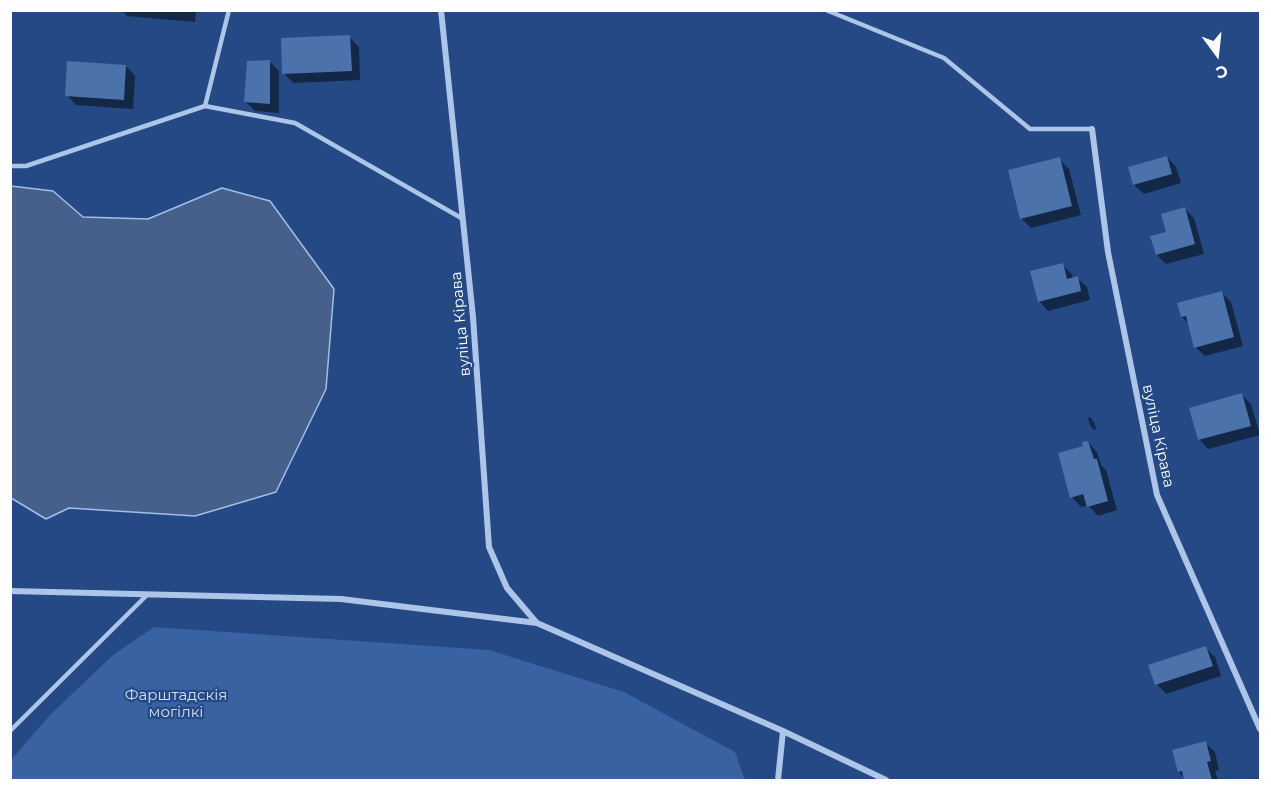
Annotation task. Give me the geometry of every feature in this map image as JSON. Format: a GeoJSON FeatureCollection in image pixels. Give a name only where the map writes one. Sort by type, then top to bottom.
{"type":"FeatureCollection","features":[{"type":"Feature","properties":{"kind":"street","name":"вуліца Кірава"},"geometry":{"type":"LineString","coordinates":[[441,10],[473,317],[489,547],[507,588],[537,623]]}},
{"type":"Feature","properties":{"kind":"street","name":"вуліца Кірава"},"geometry":{"type":"LineString","coordinates":[[1092,129],[1108,252],[1157,495],[1260,729]]}},
{"type":"Feature","properties":{"kind":"street"},"geometry":{"type":"LineString","coordinates":[[10,591],[341,599],[537,623],[783,730],[886,780]]}},
{"type":"Feature","properties":{"kind":"street"},"geometry":{"type":"LineString","coordinates":[[778,780],[783,730]]}},
{"type":"Feature","properties":{"kind":"lane"},"geometry":{"type":"LineString","coordinates":[[205,106],[229,10]]}},
{"type":"Feature","properties":{"kind":"lane"},"geometry":{"type":"LineString","coordinates":[[826,10],[944,58],[1030,129],[1092,129]]}},
{"type":"Feature","properties":{"kind":"lane"},"geometry":{"type":"LineString","coordinates":[[10,166],[26,166],[205,106],[295,123],[463,219]]}},
{"type":"Feature","properties":{"kind":"lane"},"geometry":{"type":"LineString","coordinates":[[10,731],[147,596]]}},
{"type":"Feature","properties":{"kind":"green space","name":"Фарштадскія могілкі"},"geometry":{"type":"Polygon","coordinates":[[[154,627],[489,650],[624,692],[735,752],[745,780],[11,780],[11,760],[50,715],[113,655],[154,627]]]}},
{"type":"Feature","properties":{"kind":"shaded area"},"geometry":{"type":"Polygon","coordinates":[[[11,186],[53,191],[83,217],[148,219],[222,188],[270,201],[334,289],[326,389],[276,492],[195,516],[69,508],[46,519],[11,498],[11,186]]]}},
{"type":"Feature","properties":{"kind":"building"},"geometry":{"type":"Polygon","coordinates":[[[350,35],[352,71],[282,74],[281,38],[350,35]]]}},
{"type":"Feature","properties":{"kind":"building"},"geometry":{"type":"Polygon","coordinates":[[[270,60],[270,104],[244,102],[247,61],[270,60]]]}},
{"type":"Feature","properties":{"kind":"building"},"geometry":{"type":"Polygon","coordinates":[[[67,61],[126,65],[124,100],[65,96],[67,61]]]}},
{"type":"Feature","properties":{"kind":"building"},"geometry":{"type":"Polygon","coordinates":[[[1167,156],[1172,174],[1133,185],[1128,167],[1167,156]]]}},
{"type":"Feature","properties":{"kind":"building"},"geometry":{"type":"Polygon","coordinates":[[[1060,157],[1072,206],[1020,219],[1008,170],[1060,157]]]}},
{"type":"Feature","properties":{"kind":"building"},"geometry":{"type":"Polygon","coordinates":[[[1185,207],[1195,244],[1156,255],[1150,236],[1166,232],[1161,214],[1185,207]]]}},
{"type":"Feature","properties":{"kind":"building"},"geometry":{"type":"Polygon","coordinates":[[[1063,263],[1067,279],[1078,276],[1081,291],[1038,302],[1030,271],[1063,263]]]}},
{"type":"Feature","properties":{"kind":"building"},"geometry":{"type":"Polygon","coordinates":[[[1222,291],[1234,337],[1194,348],[1186,316],[1181,317],[1177,303],[1222,291]]]}},
{"type":"Feature","properties":{"kind":"building"},"geometry":{"type":"Polygon","coordinates":[[[1242,393],[1251,426],[1198,440],[1189,408],[1242,393]]]}},
{"type":"Feature","properties":{"kind":"building"},"geometry":{"type":"Polygon","coordinates":[[[1088,441],[1094,459],[1097,459],[1108,501],[1087,507],[1083,494],[1070,498],[1058,453],[1083,446],[1082,442],[1088,441]]]}},
{"type":"Feature","properties":{"kind":"building"},"geometry":{"type":"Polygon","coordinates":[[[1206,646],[1213,666],[1155,685],[1148,665],[1206,646]]]}},
{"type":"Feature","properties":{"kind":"building"},"geometry":{"type":"Polygon","coordinates":[[[1206,741],[1211,761],[1207,762],[1212,780],[1184,780],[1182,771],[1178,772],[1172,750],[1206,741]]]}}]}
